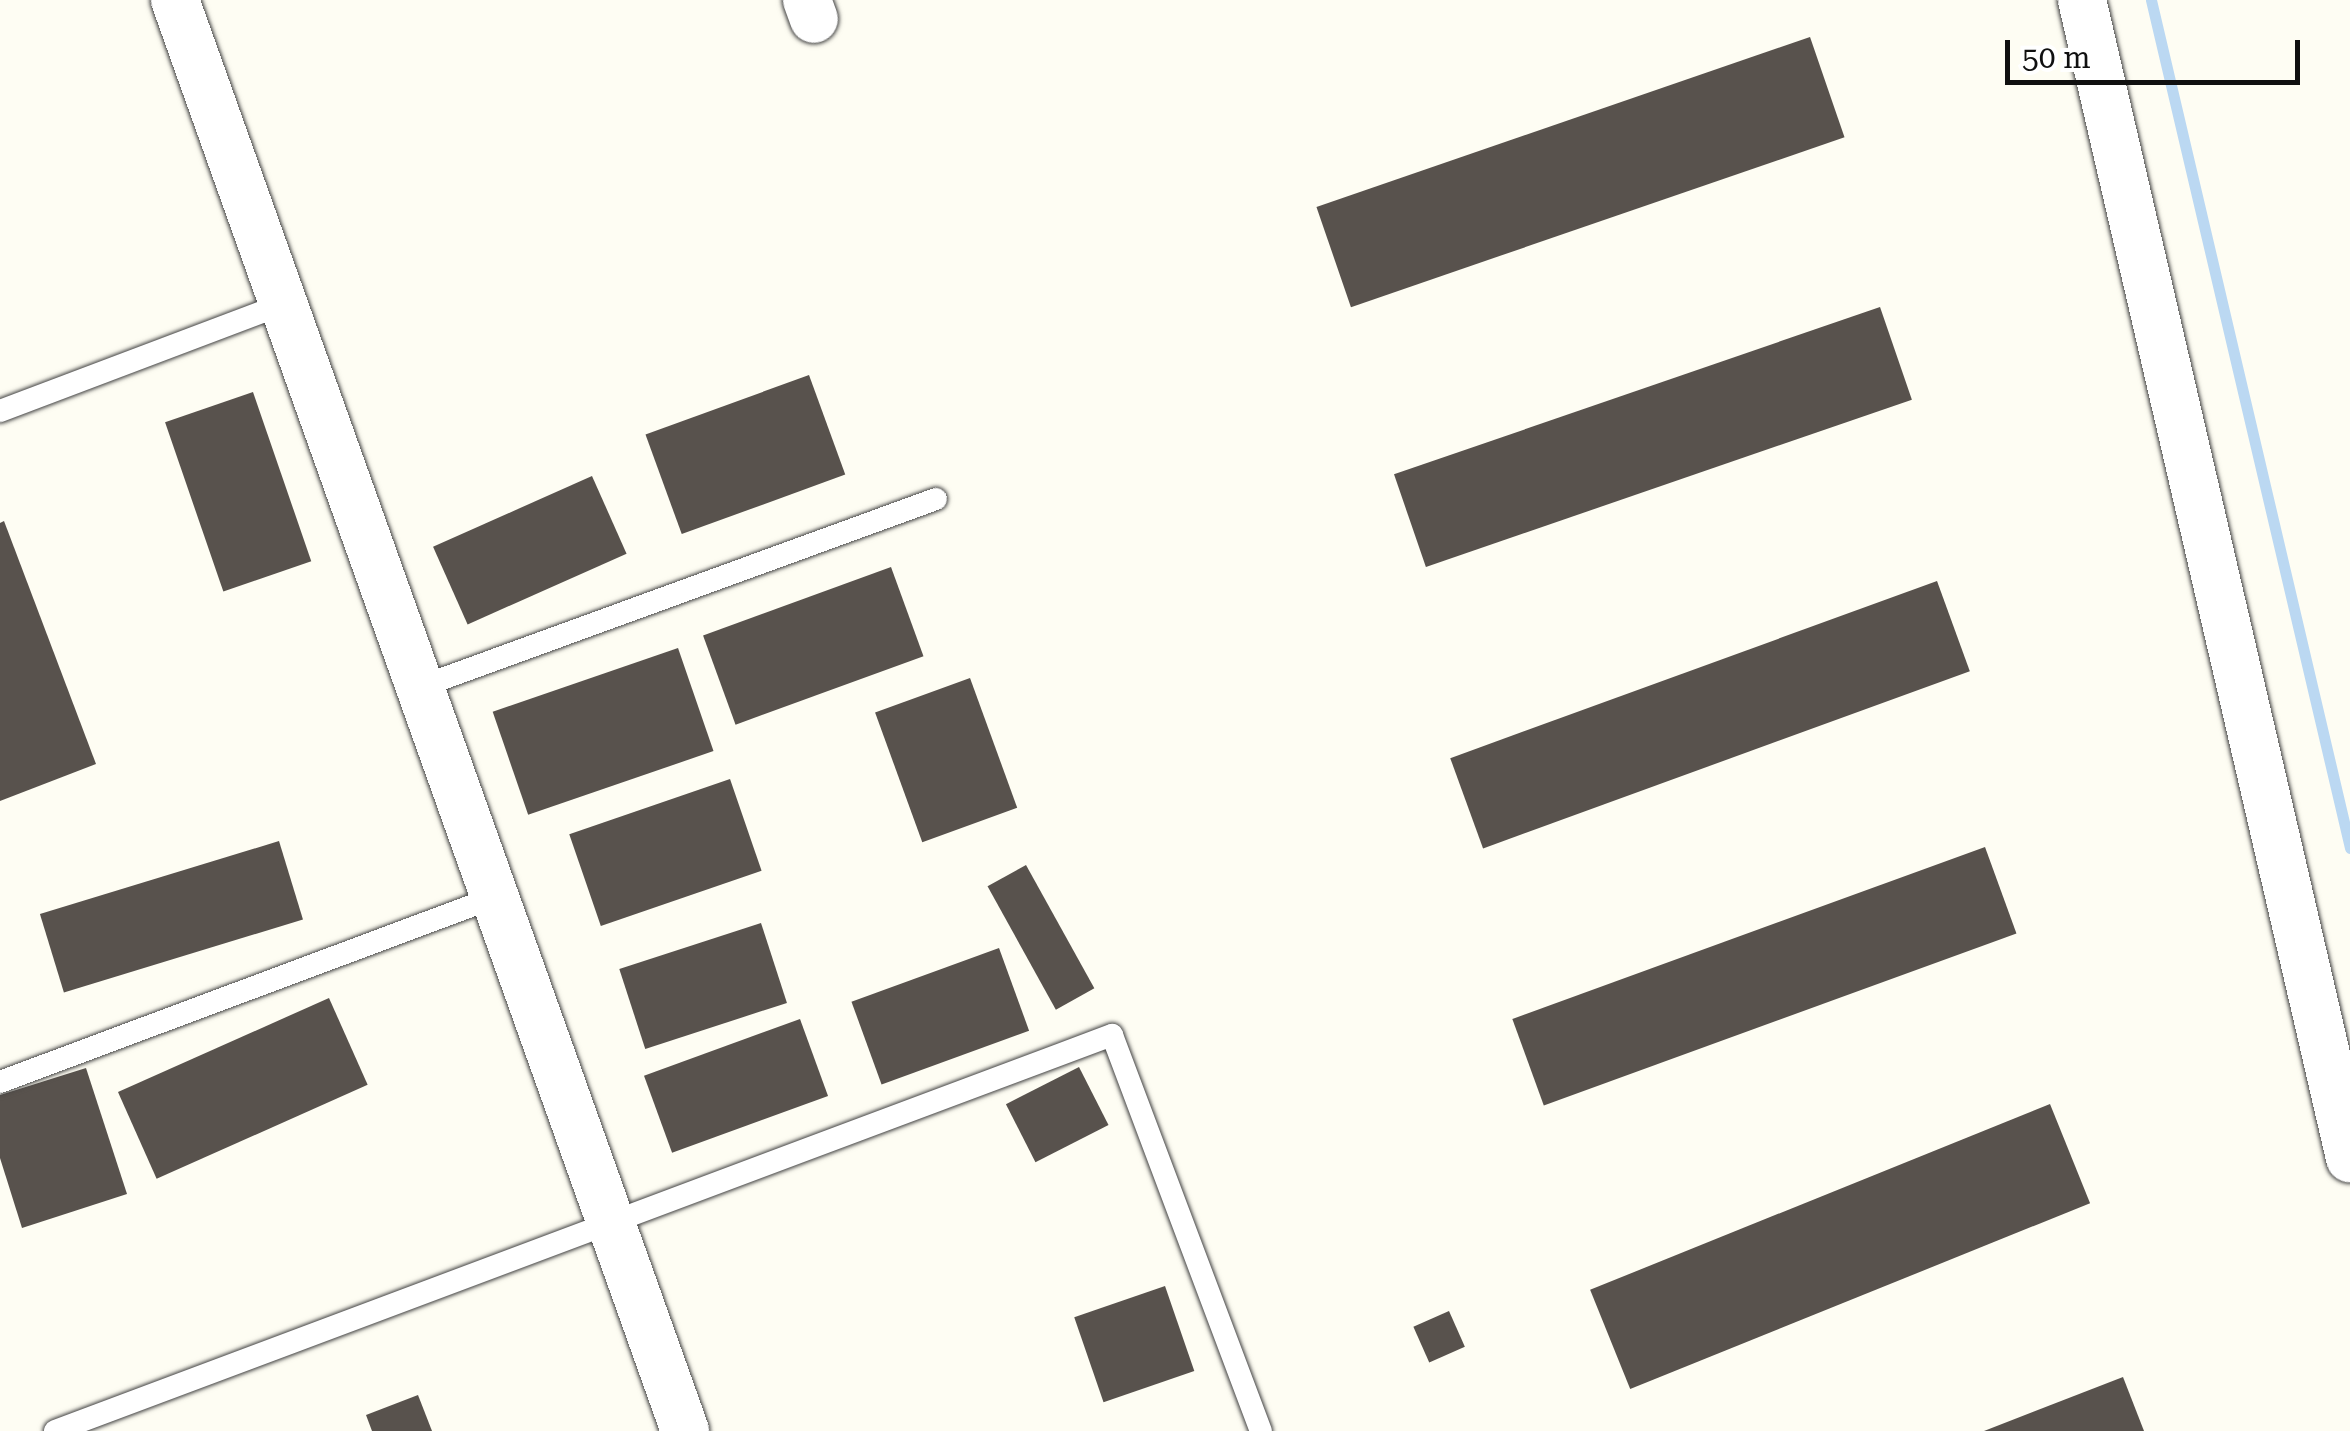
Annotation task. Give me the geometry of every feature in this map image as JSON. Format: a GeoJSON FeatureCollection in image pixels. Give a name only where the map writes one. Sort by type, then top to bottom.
{"type":"FeatureCollection","features":[{"type":"Feature","properties":{"kind":"street"},"geometry":{"type":"LineString","coordinates":[[175,0],[685,1431]]}},
{"type":"Feature","properties":{"kind":"street"},"geometry":{"type":"LineString","coordinates":[[2082,0],[2350,1158]]}},
{"type":"Feature","properties":{"kind":"lane"},"geometry":{"type":"LineString","coordinates":[[0,411],[284,304]]}},
{"type":"Feature","properties":{"kind":"lane"},"geometry":{"type":"LineString","coordinates":[[420,687],[936,499]]}},
{"type":"Feature","properties":{"kind":"lane"},"geometry":{"type":"LineString","coordinates":[[0,1082],[495,897]]}},
{"type":"Feature","properties":{"kind":"lane"},"geometry":{"type":"LineString","coordinates":[[54,1431],[1112,1035],[1261,1431]]}},
{"type":"Feature","properties":{"kind":"building"},"geometry":{"type":"Polygon","coordinates":[[[1810,37],[1845,137],[1351,307],[1316,207],[1810,37]]]}},
{"type":"Feature","properties":{"kind":"building"},"geometry":{"type":"Polygon","coordinates":[[[1880,307],[1912,400],[1426,567],[1394,474],[1880,307]]]}},
{"type":"Feature","properties":{"kind":"building"},"geometry":{"type":"Polygon","coordinates":[[[809,375],[845,475],[682,534],[645,435],[809,375]]]}},
{"type":"Feature","properties":{"kind":"building"},"geometry":{"type":"Polygon","coordinates":[[[253,392],[311,561],[223,592],[165,422],[253,392]]]}},
{"type":"Feature","properties":{"kind":"building"},"geometry":{"type":"Polygon","coordinates":[[[592,476],[627,554],[468,624],[433,547],[592,476]]]}},
{"type":"Feature","properties":{"kind":"building"},"geometry":{"type":"Polygon","coordinates":[[[4,521],[96,764],[0,801],[0,523],[4,521]]]}},
{"type":"Feature","properties":{"kind":"building"},"geometry":{"type":"Polygon","coordinates":[[[891,567],[923,656],[736,725],[703,635],[891,567]]]}},
{"type":"Feature","properties":{"kind":"building"},"geometry":{"type":"Polygon","coordinates":[[[1937,581],[1970,671],[1483,848],[1450,758],[1937,581]]]}},
{"type":"Feature","properties":{"kind":"building"},"geometry":{"type":"Polygon","coordinates":[[[678,648],[713,751],[528,815],[493,712],[678,648]]]}},
{"type":"Feature","properties":{"kind":"building"},"geometry":{"type":"Polygon","coordinates":[[[970,678],[1017,808],[922,842],[875,713],[970,678]]]}},
{"type":"Feature","properties":{"kind":"building"},"geometry":{"type":"Polygon","coordinates":[[[730,779],[762,871],[601,926],[569,834],[730,779]]]}},
{"type":"Feature","properties":{"kind":"building"},"geometry":{"type":"Polygon","coordinates":[[[279,841],[303,919],[64,993],[40,914],[279,841]]]}},
{"type":"Feature","properties":{"kind":"building"},"geometry":{"type":"Polygon","coordinates":[[[1985,847],[2016,933],[1544,1105],[1512,1019],[1985,847]]]}},
{"type":"Feature","properties":{"kind":"building"},"geometry":{"type":"Polygon","coordinates":[[[1026,865],[1094,988],[1056,1010],[988,886],[1026,865]]]}},
{"type":"Feature","properties":{"kind":"building"},"geometry":{"type":"Polygon","coordinates":[[[761,923],[787,1003],[645,1049],[619,969],[761,923]]]}},
{"type":"Feature","properties":{"kind":"building"},"geometry":{"type":"Polygon","coordinates":[[[999,948],[1029,1031],[882,1084],[851,1002],[999,948]]]}},
{"type":"Feature","properties":{"kind":"building"},"geometry":{"type":"Polygon","coordinates":[[[329,998],[368,1085],[157,1179],[118,1092],[329,998]]]}},
{"type":"Feature","properties":{"kind":"building"},"geometry":{"type":"Polygon","coordinates":[[[800,1019],[828,1096],[672,1153],[644,1076],[800,1019]]]}},
{"type":"Feature","properties":{"kind":"building"},"geometry":{"type":"Polygon","coordinates":[[[1079,1067],[1109,1125],[1035,1162],[1006,1104],[1079,1067]]]}},
{"type":"Feature","properties":{"kind":"building"},"geometry":{"type":"Polygon","coordinates":[[[86,1068],[127,1194],[22,1228],[0,1158],[0,1095],[86,1068]]]}},
{"type":"Feature","properties":{"kind":"building"},"geometry":{"type":"Polygon","coordinates":[[[2050,1104],[2090,1203],[1630,1389],[1590,1290],[2050,1104]]]}},
{"type":"Feature","properties":{"kind":"building"},"geometry":{"type":"Polygon","coordinates":[[[1165,1286],[1194,1371],[1104,1402],[1074,1317],[1165,1286]]]}},
{"type":"Feature","properties":{"kind":"building"},"geometry":{"type":"Polygon","coordinates":[[[1449,1311],[1465,1347],[1429,1362],[1413,1327],[1449,1311]]]}},
{"type":"Feature","properties":{"kind":"building"},"geometry":{"type":"Polygon","coordinates":[[[2123,1377],[2144,1431],[1984,1431],[2123,1377]]]}},
{"type":"Feature","properties":{"kind":"building"},"geometry":{"type":"Polygon","coordinates":[[[418,1395],[432,1431],[372,1431],[366,1415],[418,1395]]]}},
{"type":"Feature","properties":{"kind":"waterway"},"geometry":{"type":"LineString","coordinates":[[2151,0],[2350,848]]}}]}
